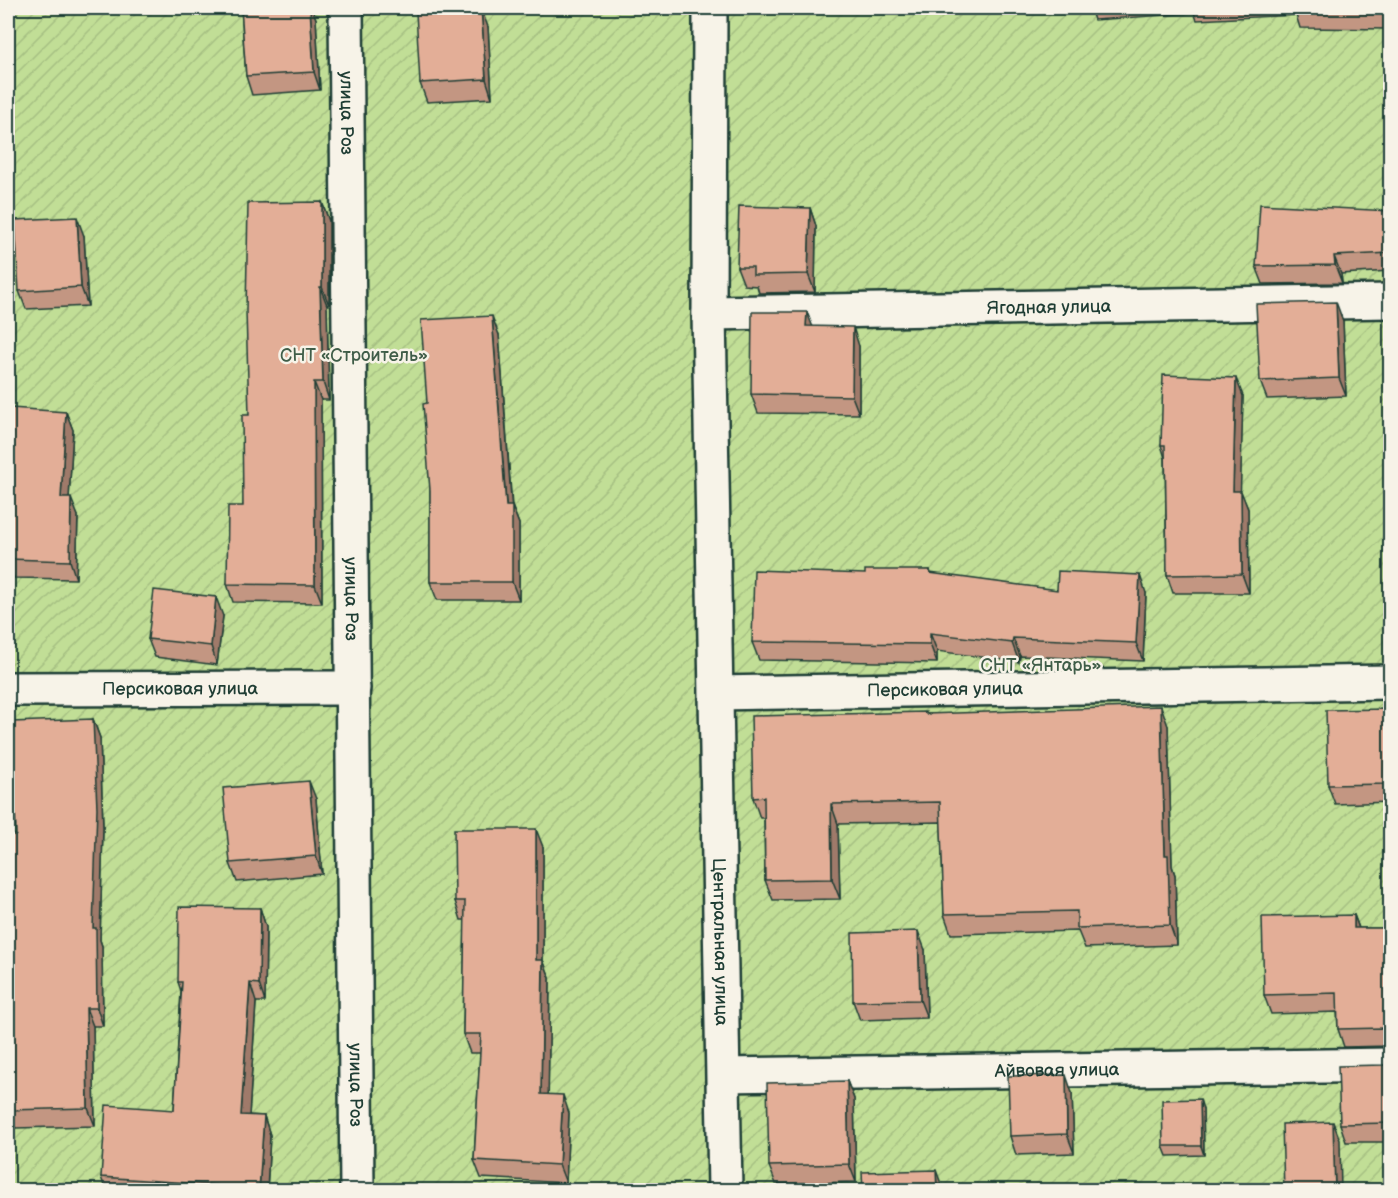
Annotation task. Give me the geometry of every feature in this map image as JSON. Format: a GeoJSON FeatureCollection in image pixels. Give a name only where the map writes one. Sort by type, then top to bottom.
{"type":"FeatureCollection","features":[{"type":"Feature","properties":{"kind":"street","name":"улица Роз"},"geometry":{"type":"LineString","coordinates":[[346,8],[357,1191]]}},
{"type":"Feature","properties":{"kind":"street","name":"Центральная улица"},"geometry":{"type":"LineString","coordinates":[[710,8],[709,313],[725,1191]]}},
{"type":"Feature","properties":{"kind":"street","name":"Ягодная улица"},"geometry":{"type":"LineString","coordinates":[[709,313],[1390,301]]}},
{"type":"Feature","properties":{"kind":"street","name":"Персиковая улица"},"geometry":{"type":"LineString","coordinates":[[717,693],[1390,682]]}},
{"type":"Feature","properties":{"kind":"street","name":"Персиковая улица"},"geometry":{"type":"LineString","coordinates":[[8,689],[353,688]]}},
{"type":"Feature","properties":{"kind":"street","name":"Айвовая улица"},"geometry":{"type":"LineString","coordinates":[[724,1075],[1390,1065]]}},
{"type":"Feature","properties":{"kind":"green space"},"geometry":{"type":"Polygon","coordinates":[[[8,8],[1390,8],[1390,1190],[8,1190],[8,8]]]}},
{"type":"Feature","properties":{"kind":"building"},"geometry":{"type":"Polygon","coordinates":[[[241,8],[310,8],[314,72],[246,76],[241,8]]]}},
{"type":"Feature","properties":{"kind":"building"},"geometry":{"type":"Polygon","coordinates":[[[481,8],[486,79],[420,83],[416,12],[481,8]]]}},
{"type":"Feature","properties":{"kind":"building"},"geometry":{"type":"Polygon","coordinates":[[[1294,8],[1390,8],[1390,10],[1374,11],[1294,8]]]}},
{"type":"Feature","properties":{"kind":"building"},"geometry":{"type":"Polygon","coordinates":[[[322,202],[322,287],[320,287],[323,382],[314,382],[315,585],[227,584],[228,506],[243,506],[242,415],[249,415],[246,311],[248,203],[322,202]]]}},
{"type":"Feature","properties":{"kind":"building"},"geometry":{"type":"Polygon","coordinates":[[[1260,204],[1390,211],[1390,253],[1334,256],[1335,265],[1256,266],[1260,204]]]}},
{"type":"Feature","properties":{"kind":"building"},"geometry":{"type":"Polygon","coordinates":[[[739,206],[810,208],[808,274],[753,275],[753,267],[737,267],[739,206]]]}},
{"type":"Feature","properties":{"kind":"building"},"geometry":{"type":"Polygon","coordinates":[[[77,217],[81,287],[19,291],[15,220],[77,217]]]}},
{"type":"Feature","properties":{"kind":"building"},"geometry":{"type":"Polygon","coordinates":[[[1336,302],[1339,378],[1260,381],[1256,304],[1336,302]]]}},
{"type":"Feature","properties":{"kind":"building"},"geometry":{"type":"Polygon","coordinates":[[[752,312],[807,312],[806,326],[853,327],[852,396],[751,394],[752,312]]]}},
{"type":"Feature","properties":{"kind":"building"},"geometry":{"type":"Polygon","coordinates":[[[492,316],[506,506],[512,506],[512,582],[430,582],[430,490],[423,404],[427,403],[421,320],[492,316]]]}},
{"type":"Feature","properties":{"kind":"building"},"geometry":{"type":"Polygon","coordinates":[[[1163,375],[1236,378],[1233,491],[1241,491],[1242,574],[1167,575],[1165,445],[1161,445],[1163,375]]]}},
{"type":"Feature","properties":{"kind":"building"},"geometry":{"type":"Polygon","coordinates":[[[11,408],[66,412],[61,498],[71,498],[70,561],[8,559],[10,471],[8,467],[11,408]]]}},
{"type":"Feature","properties":{"kind":"building"},"geometry":{"type":"Polygon","coordinates":[[[754,570],[865,574],[865,570],[930,570],[930,573],[1057,590],[1058,571],[1140,575],[1136,643],[1013,638],[1012,643],[930,633],[930,644],[752,642],[754,570]]]}},
{"type":"Feature","properties":{"kind":"building"},"geometry":{"type":"Polygon","coordinates":[[[154,590],[216,597],[211,646],[148,639],[154,590]]]}},
{"type":"Feature","properties":{"kind":"building"},"geometry":{"type":"Polygon","coordinates":[[[1161,706],[1165,855],[1168,855],[1170,925],[1077,928],[1077,911],[944,914],[940,802],[831,804],[832,879],[765,880],[764,797],[753,798],[751,716],[926,712],[926,714],[1161,706]]]}},
{"type":"Feature","properties":{"kind":"building"},"geometry":{"type":"Polygon","coordinates":[[[1390,709],[1390,784],[1328,785],[1326,710],[1390,709]]]}},
{"type":"Feature","properties":{"kind":"building"},"geometry":{"type":"Polygon","coordinates":[[[93,719],[97,808],[93,928],[96,928],[97,1008],[86,1008],[88,1108],[9,1110],[10,835],[16,835],[12,722],[93,719]]]}},
{"type":"Feature","properties":{"kind":"building"},"geometry":{"type":"Polygon","coordinates":[[[309,781],[316,856],[230,863],[223,788],[309,781]]]}},
{"type":"Feature","properties":{"kind":"building"},"geometry":{"type":"Polygon","coordinates":[[[454,829],[536,829],[536,960],[543,960],[541,1094],[563,1095],[559,1165],[474,1160],[481,1034],[463,1034],[465,901],[455,901],[454,829]]]}},
{"type":"Feature","properties":{"kind":"building"},"geometry":{"type":"Polygon","coordinates":[[[179,907],[260,908],[259,984],[250,983],[241,1115],[264,1116],[259,1191],[217,1191],[217,1185],[101,1177],[106,1105],[174,1110],[182,982],[178,982],[179,907]]]}},
{"type":"Feature","properties":{"kind":"building"},"geometry":{"type":"Polygon","coordinates":[[[1354,915],[1354,928],[1390,928],[1390,1030],[1384,1028],[1338,1029],[1337,993],[1264,995],[1262,917],[1354,915]]]}},
{"type":"Feature","properties":{"kind":"building"},"geometry":{"type":"Polygon","coordinates":[[[918,931],[920,1000],[853,1001],[852,933],[918,931]]]}},
{"type":"Feature","properties":{"kind":"building"},"geometry":{"type":"Polygon","coordinates":[[[1390,1063],[1390,1123],[1340,1124],[1338,1066],[1390,1063]]]}},
{"type":"Feature","properties":{"kind":"building"},"geometry":{"type":"Polygon","coordinates":[[[1066,1075],[1067,1134],[1010,1136],[1008,1076],[1066,1075]]]}},
{"type":"Feature","properties":{"kind":"building"},"geometry":{"type":"Polygon","coordinates":[[[847,1081],[849,1164],[769,1166],[767,1083],[847,1081]]]}},
{"type":"Feature","properties":{"kind":"building"},"geometry":{"type":"Polygon","coordinates":[[[1200,1099],[1201,1146],[1163,1146],[1162,1100],[1200,1099]]]}},
{"type":"Feature","properties":{"kind":"building"},"geometry":{"type":"Polygon","coordinates":[[[1333,1122],[1335,1191],[1284,1191],[1282,1124],[1333,1122]]]}},
{"type":"Feature","properties":{"kind":"building"},"geometry":{"type":"Polygon","coordinates":[[[936,1170],[937,1191],[863,1191],[862,1172],[936,1170]]]}},
{"type":"Feature","properties":{"kind":"park label","name":"СНТ «Строитель»"},"geometry":{"type":"Point","coordinates":[354,355]}},
{"type":"Feature","properties":{"kind":"park label","name":"СНТ «Янтарь»"},"geometry":{"type":"Point","coordinates":[1041,665]}}]}
